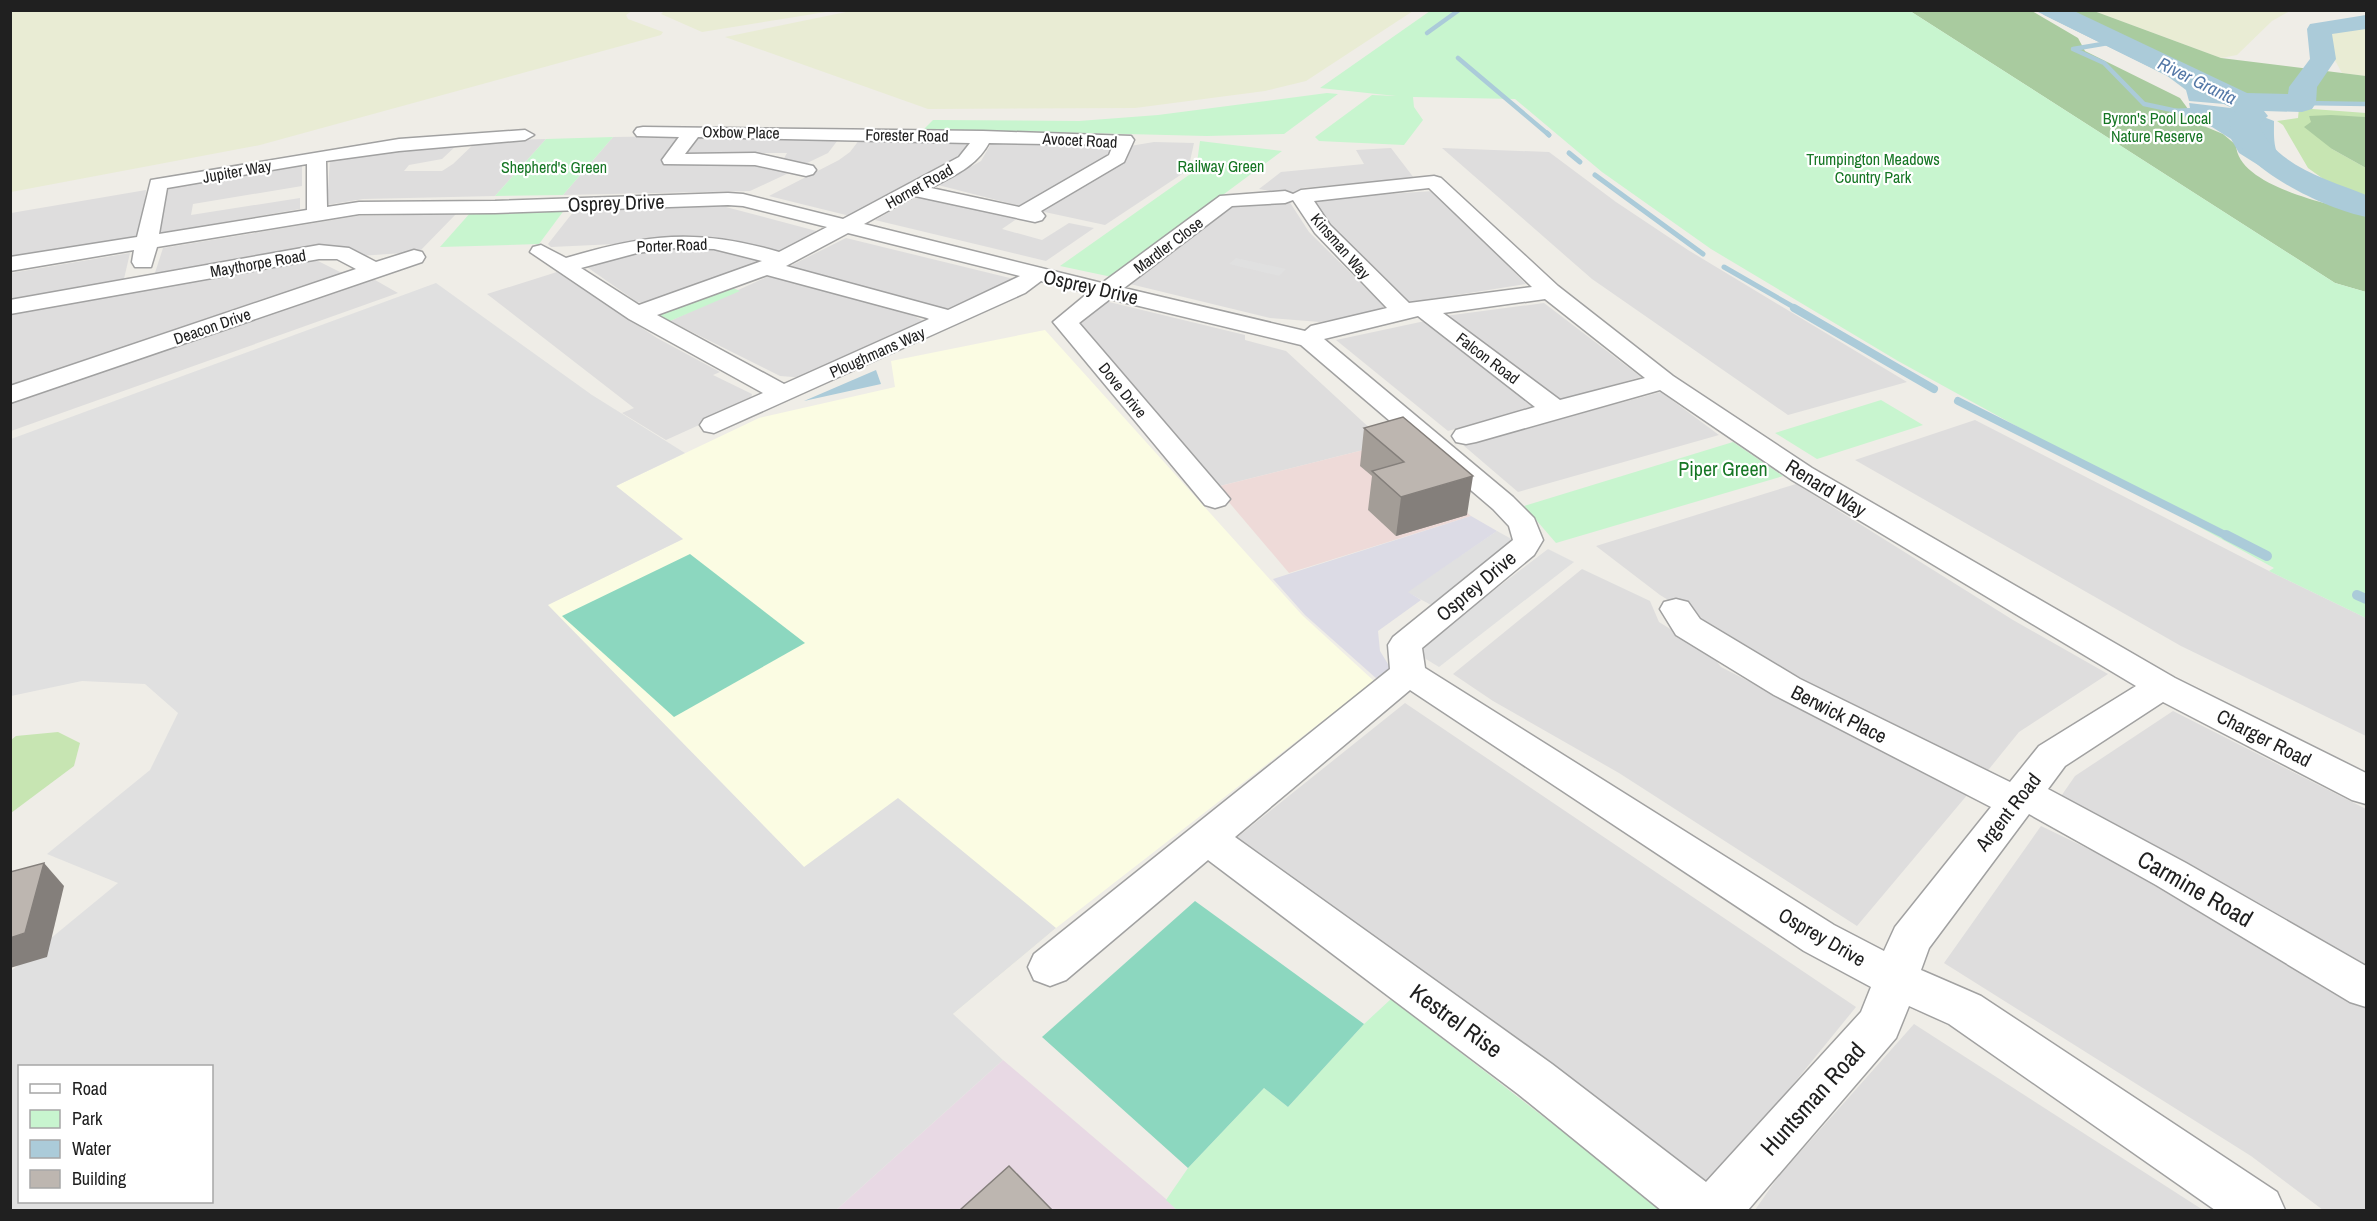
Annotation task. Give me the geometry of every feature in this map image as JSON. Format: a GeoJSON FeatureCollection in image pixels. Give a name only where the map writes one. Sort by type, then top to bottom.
{"type":"FeatureCollection","features":[{"type":"Feature","properties":{"kind":"street"},"geometry":{"type":"LineString","coordinates":[[643,132],[693,132]]}},
{"type":"Feature","properties":{"kind":"street","name":"Oxbow Place"},"geometry":{"type":"LineString","coordinates":[[822,162],[755,159],[671,160],[693,132],[853,134]]}},
{"type":"Feature","properties":{"kind":"street","name":"Forester Road"},"geometry":{"type":"LineString","coordinates":[[743,200],[822,162],[853,134],[983,136]]}},
{"type":"Feature","properties":{"kind":"street","name":"Jupiter Way"},"geometry":{"type":"LineString","coordinates":[[147,242],[158,184],[316,157],[468,139],[525,135]]}},
{"type":"Feature","properties":{"kind":"street","name":"Hornet Road"},"geometry":{"type":"LineString","coordinates":[[845,226],[914,190],[973,155],[983,136]]}},
{"type":"Feature","properties":{"kind":"street","name":"Avocet Road"},"geometry":{"type":"LineString","coordinates":[[914,190],[1029,214],[1117,158],[1125,140],[983,136]]}},
{"type":"Feature","properties":{"kind":"street"},"geometry":{"type":"LineString","coordinates":[[316,157],[317,214]]}},
{"type":"Feature","properties":{"kind":"street","name":"Renard Way"},"geometry":{"type":"LineString","coordinates":[[1434,182],[1550,291],[1664,381],[1802,474],[1870,516],[2162,686]]}},
{"type":"Feature","properties":{"kind":"street","name":"Kinsman Way"},"geometry":{"type":"LineString","coordinates":[[1412,309],[1322,229],[1301,196],[1434,182]]}},
{"type":"Feature","properties":{"kind":"street","name":"Mardler Close"},"geometry":{"type":"LineString","coordinates":[[1108,290],[1227,200],[1286,197]]}},
{"type":"Feature","properties":{"kind":"street","name":"Osprey Drive"},"geometry":{"type":"LineString","coordinates":[[10,264],[359,208],[495,207],[743,200],[1309,339],[1503,503],[1523,524],[1528,540],[1523,548],[1405,645],[1408,673],[1819,938],[1898,980],[1965,1010],[2259,1210]]}},
{"type":"Feature","properties":{"kind":"street"},"geometry":{"type":"LineString","coordinates":[[637,314],[774,264],[845,226]]}},
{"type":"Feature","properties":{"kind":"street"},"geometry":{"type":"LineString","coordinates":[[139,285],[147,242]]}},
{"type":"Feature","properties":{"kind":"street","name":"Porter Road"},"geometry":{"type":"LineString","coordinates":[[563,266],[626,247],[657,243],[711,242],[949,319]]}},
{"type":"Feature","properties":{"kind":"street","name":"Maythorpe Road"},"geometry":{"type":"LineString","coordinates":[[10,307],[319,252],[341,254],[374,270]]}},
{"type":"Feature","properties":{"kind":"street"},"geometry":{"type":"LineString","coordinates":[[541,252],[637,314],[784,394]]}},
{"type":"Feature","properties":{"kind":"street","name":"Deacon Drive"},"geometry":{"type":"LineString","coordinates":[[10,394],[414,257]]}},
{"type":"Feature","properties":{"kind":"street","name":"Ploughmans Way"},"geometry":{"type":"LineString","coordinates":[[714,425],[1017,288],[1037,274]]}},
{"type":"Feature","properties":{"kind":"street","name":"Dove Drive"},"geometry":{"type":"LineString","coordinates":[[1108,290],[1065,322],[1215,499]]}},
{"type":"Feature","properties":{"kind":"street","name":"Falcon Road"},"geometry":{"type":"LineString","coordinates":[[1309,339],[1320,332],[1412,309],[1550,291]]}},
{"type":"Feature","properties":{"kind":"street","name":"Falcon Road"},"geometry":{"type":"LineString","coordinates":[[1412,309],[1555,409]]}},
{"type":"Feature","properties":{"kind":"street"},"geometry":{"type":"LineString","coordinates":[[1466,436],[1555,409],[1664,381]]}},
{"type":"Feature","properties":{"kind":"street","name":"Berwick Place"},"geometry":{"type":"LineString","coordinates":[[1676,609],[1688,627],[1787,687],[2019,797]]}},
{"type":"Feature","properties":{"kind":"street"},"geometry":{"type":"LineString","coordinates":[[1050,967],[1408,673]]}},
{"type":"Feature","properties":{"kind":"street","name":"Charger Road"},"geometry":{"type":"LineString","coordinates":[[2162,686],[2367,790]]}},
{"type":"Feature","properties":{"kind":"street","name":"Argent Road"},"geometry":{"type":"LineString","coordinates":[[1898,980],[1911,940],[2052,756],[2162,686]]}},
{"type":"Feature","properties":{"kind":"street","name":"Carmine Road"},"geometry":{"type":"LineString","coordinates":[[2019,797],[2171,874],[2367,988]]}},
{"type":"Feature","properties":{"kind":"street","name":"Kestrel Rise"},"geometry":{"type":"LineString","coordinates":[[1206,840],[1222,849],[1535,1079],[1701,1210]]}},
{"type":"Feature","properties":{"kind":"street","name":"Huntsman Road"},"geometry":{"type":"LineString","coordinates":[[1715,1210],[1880,1024],[1898,980]]}},
{"type":"Feature","properties":{"kind":"shaded area"},"geometry":{"type":"Polygon","coordinates":[[[11,11],[632,11],[626,15],[628,19],[663,32],[661,35],[260,145],[11,192],[11,11]]]}},
{"type":"Feature","properties":{"kind":"shaded area"},"geometry":{"type":"Polygon","coordinates":[[[664,11],[832,11],[702,32],[661,14],[664,11]]]}},
{"type":"Feature","properties":{"kind":"shaded area"},"geometry":{"type":"Polygon","coordinates":[[[851,11],[1413,11],[1306,81],[1265,91],[1135,108],[928,109],[725,37],[851,11]]]}},
{"type":"Feature","properties":{"kind":"shaded area"},"geometry":{"type":"Polygon","coordinates":[[[2094,11],[2290,11],[2272,21],[2237,55],[2221,58],[2094,11]]]}},
{"type":"Feature","properties":{"kind":"shaded area"},"geometry":{"type":"Polygon","coordinates":[[[2366,28],[2366,76],[2342,73],[2327,46],[2329,34],[2366,28]]]}},
{"type":"Feature","properties":{"kind":"shaded area"},"geometry":{"type":"Polygon","coordinates":[[[680,136],[663,165],[754,163],[793,171],[750,191],[563,195],[613,137],[680,136]]]}},
{"type":"Feature","properties":{"kind":"shaded area"},"geometry":{"type":"Polygon","coordinates":[[[841,136],[828,153],[805,164],[783,160],[787,153],[751,153],[746,157],[680,159],[696,137],[841,136]]]}},
{"type":"Feature","properties":{"kind":"shaded area"},"geometry":{"type":"Polygon","coordinates":[[[546,139],[495,196],[363,199],[327,205],[330,159],[458,144],[442,159],[409,165],[404,171],[442,171],[453,164],[477,141],[546,139]]]}},
{"type":"Feature","properties":{"kind":"shaded area"},"geometry":{"type":"Polygon","coordinates":[[[860,139],[969,140],[963,152],[949,164],[850,216],[769,196],[839,160],[850,152],[860,139]]]}},
{"type":"Feature","properties":{"kind":"shaded area"},"geometry":{"type":"Polygon","coordinates":[[[992,142],[1108,143],[1114,145],[1109,156],[1024,207],[938,185],[981,161],[992,142]]]}},
{"type":"Feature","properties":{"kind":"shaded area"},"geometry":{"type":"Polygon","coordinates":[[[1154,142],[1194,143],[1188,170],[1105,225],[1040,211],[1130,146],[1154,142]]]}},
{"type":"Feature","properties":{"kind":"shaded area"},"geometry":{"type":"Polygon","coordinates":[[[1391,148],[1414,178],[1302,188],[1291,195],[1259,189],[1281,172],[1364,164],[1356,150],[1391,148]]]}},
{"type":"Feature","properties":{"kind":"shaded area"},"geometry":{"type":"Polygon","coordinates":[[[1442,148],[1549,152],[1616,202],[1688,250],[1907,382],[1788,415],[1592,279],[1442,148]]]}},
{"type":"Feature","properties":{"kind":"shaded area"},"geometry":{"type":"Polygon","coordinates":[[[302,163],[302,186],[193,204],[191,215],[300,198],[300,209],[157,234],[164,197],[170,185],[302,163]]]}},
{"type":"Feature","properties":{"kind":"shaded area"},"geometry":{"type":"Polygon","coordinates":[[[146,190],[141,238],[11,258],[11,213],[146,190]]]}},
{"type":"Feature","properties":{"kind":"shaded area"},"geometry":{"type":"Polygon","coordinates":[[[1433,191],[1526,284],[1406,303],[1328,225],[1313,199],[1433,191]]]}},
{"type":"Feature","properties":{"kind":"shaded area"},"geometry":{"type":"Polygon","coordinates":[[[922,194],[1021,216],[1002,229],[1042,240],[1069,223],[1094,228],[1046,261],[875,220],[922,194]]]}},
{"type":"Feature","properties":{"kind":"shaded area"},"geometry":{"type":"Polygon","coordinates":[[[1289,201],[1309,232],[1387,309],[1320,322],[1270,318],[1130,284],[1233,206],[1289,201]]]}},
{"type":"Feature","properties":{"kind":"shaded area"},"geometry":{"type":"Polygon","coordinates":[[[722,206],[824,233],[785,251],[776,252],[724,239],[551,247],[548,244],[574,211],[722,206]]]}},
{"type":"Feature","properties":{"kind":"shaded area"},"geometry":{"type":"Polygon","coordinates":[[[456,214],[419,252],[359,256],[336,248],[153,279],[163,248],[357,216],[456,214]]]}},
{"type":"Feature","properties":{"kind":"shaded area"},"geometry":{"type":"Polygon","coordinates":[[[846,238],[1018,280],[960,308],[946,309],[788,267],[846,238]]]}},
{"type":"Feature","properties":{"kind":"shaded area"},"geometry":{"type":"Polygon","coordinates":[[[699,246],[760,261],[748,270],[649,304],[637,302],[587,267],[649,247],[699,246]]]}},
{"type":"Feature","properties":{"kind":"shaded area"},"geometry":{"type":"Polygon","coordinates":[[[130,253],[123,283],[11,303],[11,273],[130,253]]]}},
{"type":"Feature","properties":{"kind":"shaded area"},"geometry":{"type":"Polygon","coordinates":[[[1236,258],[1286,269],[1279,276],[1229,264],[1236,258]]]}},
{"type":"Feature","properties":{"kind":"shaded area"},"geometry":{"type":"Polygon","coordinates":[[[314,259],[344,274],[14,386],[11,384],[11,312],[314,259]]]}},
{"type":"Feature","properties":{"kind":"shaded area"},"geometry":{"type":"Polygon","coordinates":[[[557,272],[657,338],[720,372],[713,375],[752,394],[750,402],[666,440],[622,413],[634,408],[487,294],[557,272]]]}},
{"type":"Feature","properties":{"kind":"shaded area"},"geometry":{"type":"Polygon","coordinates":[[[368,276],[398,293],[11,431],[10,400],[368,276]]]}},
{"type":"Feature","properties":{"kind":"shaded area"},"geometry":{"type":"Polygon","coordinates":[[[769,276],[902,310],[928,323],[806,378],[780,376],[670,321],[769,276]]]}},
{"type":"Feature","properties":{"kind":"shaded area"},"geometry":{"type":"Polygon","coordinates":[[[436,283],[592,395],[685,453],[616,486],[683,539],[548,605],[804,867],[898,798],[1056,928],[953,1014],[1003,1060],[836,1210],[11,1210],[11,971],[118,883],[47,854],[150,770],[178,713],[145,684],[82,681],[11,696],[11,439],[436,283]]]}},
{"type":"Feature","properties":{"kind":"shaded area"},"geometry":{"type":"Polygon","coordinates":[[[1105,301],[1245,335],[1245,340],[1286,351],[1387,444],[1216,487],[1075,324],[1105,301]]]}},
{"type":"Feature","properties":{"kind":"shaded area"},"geometry":{"type":"Polygon","coordinates":[[[1544,303],[1641,377],[1560,400],[1445,316],[1544,303]]]}},
{"type":"Feature","properties":{"kind":"shaded area"},"geometry":{"type":"Polygon","coordinates":[[[1425,321],[1539,405],[1448,431],[1336,340],[1425,321]]]}},
{"type":"Feature","properties":{"kind":"shaded area"},"geometry":{"type":"Polygon","coordinates":[[[1045,330],[1302,615],[1374,681],[1056,928],[953,1014],[804,867],[547,605],[683,539],[616,486],[759,418],[895,387],[891,361],[1045,330]]]}},
{"type":"Feature","properties":{"kind":"shaded area"},"geometry":{"type":"Polygon","coordinates":[[[1661,392],[1719,435],[1518,492],[1463,445],[1661,392]]]}},
{"type":"Feature","properties":{"kind":"shaded area"},"geometry":{"type":"Polygon","coordinates":[[[1975,420],[2269,571],[2366,618],[2366,736],[2181,646],[1855,460],[1975,420]]]}},
{"type":"Feature","properties":{"kind":"shaded area"},"geometry":{"type":"Polygon","coordinates":[[[1387,444],[1471,516],[1289,573],[1216,487],[1387,444]]]}},
{"type":"Feature","properties":{"kind":"shaded area"},"geometry":{"type":"Polygon","coordinates":[[[1796,484],[2013,620],[2108,674],[2019,732],[1985,774],[1799,680],[1660,595],[1596,546],[1796,484]]]}},
{"type":"Feature","properties":{"kind":"shaded area"},"geometry":{"type":"Polygon","coordinates":[[[1471,516],[1497,531],[1408,592],[1421,600],[1378,631],[1380,651],[1391,669],[1377,679],[1305,615],[1273,579],[1471,516]]]}},
{"type":"Feature","properties":{"kind":"shaded area"},"geometry":{"type":"Polygon","coordinates":[[[1497,531],[1515,541],[1433,606],[1407,592],[1497,531]]]}},
{"type":"Feature","properties":{"kind":"shaded area"},"geometry":{"type":"Polygon","coordinates":[[[1548,549],[1574,562],[1439,667],[1421,656],[1420,649],[1425,643],[1548,549]]]}},
{"type":"Feature","properties":{"kind":"shaded area"},"geometry":{"type":"Polygon","coordinates":[[[1582,569],[1650,601],[1659,622],[1712,655],[1721,667],[1968,794],[1857,926],[1619,773],[1493,701],[1453,674],[1582,569]]]}},
{"type":"Feature","properties":{"kind":"shaded area"},"geometry":{"type":"Polygon","coordinates":[[[1405,703],[1856,1007],[1710,1186],[1235,839],[1405,703]]]}},
{"type":"Feature","properties":{"kind":"shaded area"},"geometry":{"type":"Polygon","coordinates":[[[2173,711],[2366,809],[2366,976],[2057,802],[2075,776],[2173,711]]]}},
{"type":"Feature","properties":{"kind":"shaded area"},"geometry":{"type":"Polygon","coordinates":[[[2041,826],[2130,869],[2366,1006],[2366,1210],[2323,1210],[2251,1156],[1944,963],[2041,826]]]}},
{"type":"Feature","properties":{"kind":"shaded area"},"geometry":{"type":"Polygon","coordinates":[[[1914,1024],[2203,1210],[1755,1210],[1778,1177],[1914,1024]]]}},
{"type":"Feature","properties":{"kind":"shaded area"},"geometry":{"type":"Polygon","coordinates":[[[1003,1060],[1166,1199],[1177,1210],[836,1210],[1003,1060]]]}},
{"type":"Feature","properties":{"kind":"green space","name":"Trumpington Meadows Country Park"},"geometry":{"type":"Polygon","coordinates":[[[1430,11],[1910,11],[2335,283],[2366,292],[2366,618],[2269,571],[2274,568],[1898,361],[1711,249],[1602,172],[1515,99],[1413,97],[1414,107],[1423,120],[1404,145],[1319,141],[1315,137],[1372,95],[1396,96],[1320,88],[1430,11]]]}},
{"type":"Feature","properties":{"kind":"green space","name":"Byron's Pool Local Nature Reserve"},"geometry":{"type":"Polygon","coordinates":[[[1910,11],[2032,11],[2078,38],[2085,51],[2180,98],[2199,124],[2223,134],[2236,145],[2241,160],[2269,183],[2289,192],[2366,214],[2366,292],[2335,283],[1910,11]]]}},
{"type":"Feature","properties":{"kind":"green space"},"geometry":{"type":"Polygon","coordinates":[[[2065,11],[2094,11],[2221,58],[2366,76],[2366,102],[2291,102],[2230,90],[2170,58],[2065,11]]]}},
{"type":"Feature","properties":{"kind":"green space"},"geometry":{"type":"Polygon","coordinates":[[[1327,93],[1338,94],[1284,134],[1207,136],[924,129],[933,120],[1079,121],[1158,115],[1327,93]]]}},
{"type":"Feature","properties":{"kind":"green space"},"geometry":{"type":"Polygon","coordinates":[[[2299,108],[2366,113],[2366,117],[2309,116],[2332,149],[2366,168],[2366,201],[2329,183],[2308,168],[2283,125],[2277,121],[2298,118],[2299,108]]]}},
{"type":"Feature","properties":{"kind":"green space"},"geometry":{"type":"Polygon","coordinates":[[[2309,116],[2366,117],[2366,168],[2332,149],[2304,127],[2311,122],[2309,116]]]}},
{"type":"Feature","properties":{"kind":"green space","name":"Shepherd's Green"},"geometry":{"type":"Polygon","coordinates":[[[613,137],[563,195],[495,196],[546,139],[613,137]]]}},
{"type":"Feature","properties":{"kind":"green space","name":"Railway Green"},"geometry":{"type":"Polygon","coordinates":[[[1200,141],[1282,151],[1112,277],[1060,266],[1196,170],[1200,141]]]}},
{"type":"Feature","properties":{"kind":"green space"},"geometry":{"type":"Polygon","coordinates":[[[565,209],[539,244],[440,247],[471,212],[565,209]]]}},
{"type":"Feature","properties":{"kind":"green space"},"geometry":{"type":"Polygon","coordinates":[[[733,288],[740,291],[670,321],[660,316],[666,310],[733,288]]]}},
{"type":"Feature","properties":{"kind":"green space"},"geometry":{"type":"Polygon","coordinates":[[[1881,400],[1923,425],[1817,459],[1775,433],[1881,400]]]}},
{"type":"Feature","properties":{"kind":"green space","name":"Piper Green"},"geometry":{"type":"Polygon","coordinates":[[[1733,442],[1783,476],[1556,543],[1524,506],[1733,442]]]}},
{"type":"Feature","properties":{"kind":"green space"},"geometry":{"type":"Polygon","coordinates":[[[690,554],[805,643],[674,717],[562,616],[690,554]]]}},
{"type":"Feature","properties":{"kind":"green space"},"geometry":{"type":"Polygon","coordinates":[[[58,732],[80,743],[74,766],[11,813],[11,740],[16,736],[58,732]]]}},
{"type":"Feature","properties":{"kind":"green space"},"geometry":{"type":"Polygon","coordinates":[[[1195,901],[1364,1024],[1288,1107],[1264,1088],[1188,1168],[1042,1037],[1195,901]]]}},
{"type":"Feature","properties":{"kind":"green space"},"geometry":{"type":"Polygon","coordinates":[[[1391,999],[1664,1210],[1177,1210],[1166,1200],[1188,1168],[1264,1088],[1288,1107],[1364,1024],[1391,999]]]}},
{"type":"Feature","properties":{"kind":"water"},"geometry":{"type":"Polygon","coordinates":[[[2036,11],[2061,11],[2210,83],[2271,108],[2189,101],[2186,90],[2166,75],[2036,11]]]}},
{"type":"Feature","properties":{"kind":"water"},"geometry":{"type":"Polygon","coordinates":[[[2189,103],[2239,109],[2243,114],[2251,112],[2274,121],[2276,149],[2284,164],[2305,177],[2366,202],[2366,214],[2290,185],[2239,153],[2231,139],[2212,127],[2166,109],[2190,108],[2189,103]]]}},
{"type":"Feature","properties":{"kind":"water"},"geometry":{"type":"Polygon","coordinates":[[[876,370],[881,384],[804,401],[876,370]]]}},
{"type":"Feature","properties":{"kind":"building"},"geometry":{"type":"Polygon","coordinates":[[[1403,417],[1473,476],[1401,497],[1372,471],[1404,462],[1364,428],[1403,417]]]}},
{"type":"Feature","properties":{"kind":"building"},"geometry":{"type":"Polygon","coordinates":[[[44,863],[25,933],[10,938],[10,872],[44,863]]]}},
{"type":"Feature","properties":{"kind":"building"},"geometry":{"type":"Polygon","coordinates":[[[1009,1166],[1052,1210],[960,1210],[1009,1166]]]}},
{"type":"Feature","properties":{"kind":"waterway"},"geometry":{"type":"LineString","coordinates":[[1427,33],[1459,10]]}},
{"type":"Feature","properties":{"kind":"waterway","name":"River Granta"},"geometry":{"type":"LineString","coordinates":[[2052,10],[2242,102]]}},
{"type":"Feature","properties":{"kind":"waterway"},"geometry":{"type":"LineString","coordinates":[[2242,102],[2302,103],[2303,87],[2323,59],[2319,29],[2366,22]]}},
{"type":"Feature","properties":{"kind":"waterway"},"geometry":{"type":"LineString","coordinates":[[2114,42],[2073,49],[2104,63],[2144,104],[2177,111]]}},
{"type":"Feature","properties":{"kind":"waterway"},"geometry":{"type":"LineString","coordinates":[[1458,58],[1549,135],[1547,133]]}},
{"type":"Feature","properties":{"kind":"waterway","name":"River Granta"},"geometry":{"type":"LineString","coordinates":[[2242,102],[2253,116],[2244,120],[2247,132],[2264,155],[2282,170],[2366,207]]}},
{"type":"Feature","properties":{"kind":"waterway"},"geometry":{"type":"LineString","coordinates":[[2302,103],[2366,104]]}},
{"type":"Feature","properties":{"kind":"waterway"},"geometry":{"type":"LineString","coordinates":[[1569,153],[1580,162]]}},
{"type":"Feature","properties":{"kind":"waterway"},"geometry":{"type":"LineString","coordinates":[[1595,175],[1703,254]]}},
{"type":"Feature","properties":{"kind":"waterway"},"geometry":{"type":"LineString","coordinates":[[1724,267],[1797,309]]}},
{"type":"Feature","properties":{"kind":"waterway"},"geometry":{"type":"LineString","coordinates":[[1794,308],[1934,389]]}},
{"type":"Feature","properties":{"kind":"waterway"},"geometry":{"type":"LineString","coordinates":[[1958,401],[2229,537]]}},
{"type":"Feature","properties":{"kind":"waterway"},"geometry":{"type":"LineString","coordinates":[[2226,535],[2267,556]]}},
{"type":"Feature","properties":{"kind":"waterway"},"geometry":{"type":"LineString","coordinates":[[2357,595],[2366,599]]}}]}
